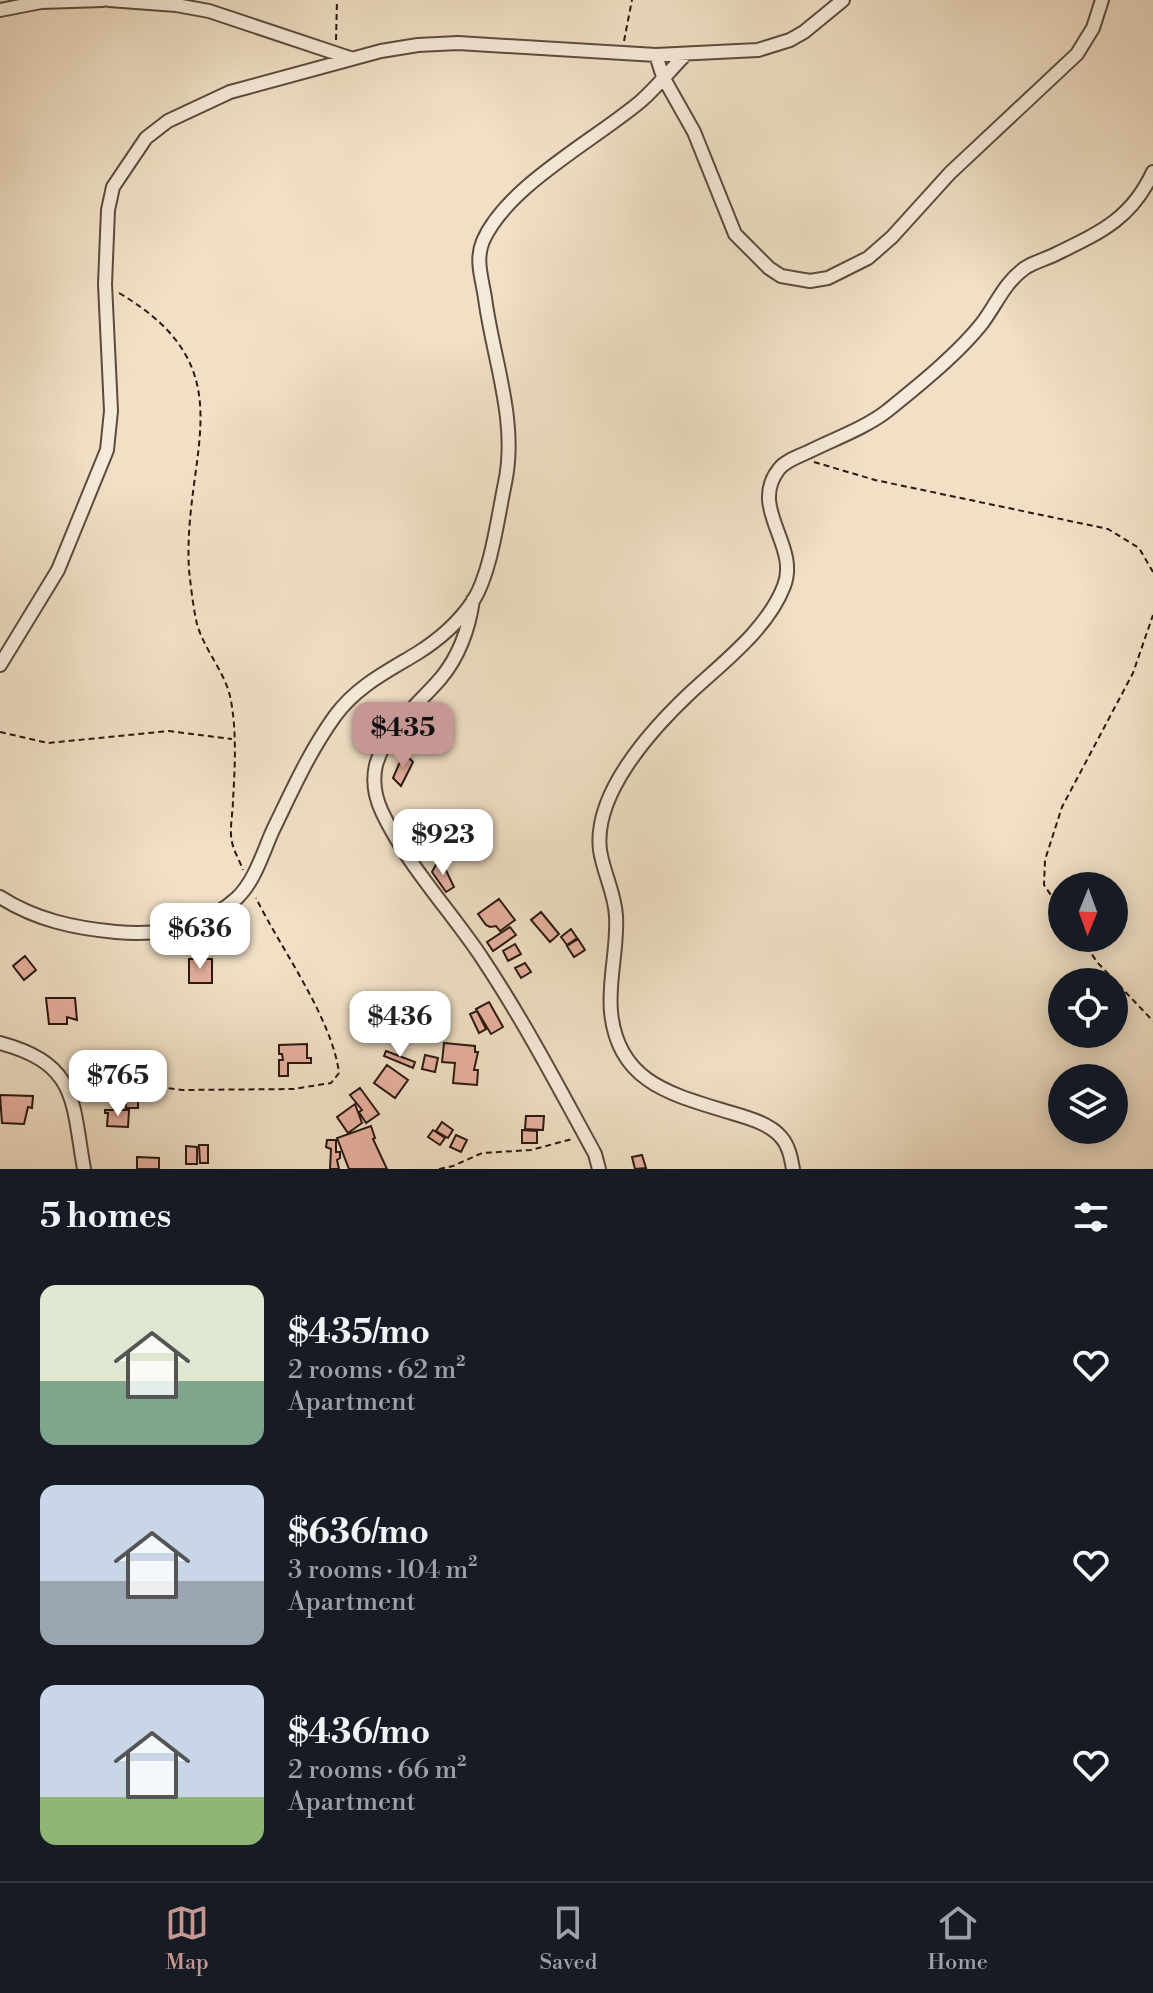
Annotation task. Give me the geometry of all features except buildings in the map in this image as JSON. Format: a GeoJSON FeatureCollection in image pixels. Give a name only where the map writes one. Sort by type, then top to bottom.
{"type":"FeatureCollection","features":[{"type":"Feature","properties":{"kind":"street"},"geometry":{"type":"LineString","coordinates":[[0,10],[41,2],[103,0]]}},
{"type":"Feature","properties":{"kind":"street"},"geometry":{"type":"LineString","coordinates":[[109,0],[209,11],[350,58]]}},
{"type":"Feature","properties":{"kind":"street"},"geometry":{"type":"LineString","coordinates":[[0,665],[58,570],[107,450],[111,411],[105,284],[108,210],[113,187],[146,138],[168,121],[230,92],[350,58],[418,45],[458,43],[656,55],[758,50],[804,32],[843,0]]}},
{"type":"Feature","properties":{"kind":"street"},"geometry":{"type":"LineString","coordinates":[[656,55],[663,77],[694,132],[735,234],[781,276],[810,281],[828,278],[868,258],[892,237],[950,173],[1077,54],[1093,28],[1102,0]]}},
{"type":"Feature","properties":{"kind":"street"},"geometry":{"type":"LineString","coordinates":[[599,1169],[595,1154],[551,1071],[491,973],[388,824],[376,797],[375,768],[384,743],[403,716],[455,658],[471,619],[473,600],[489,559],[509,464],[506,403],[479,270],[481,245],[493,221],[520,193],[642,100],[686,54]]}},
{"type":"Feature","properties":{"kind":"street"},"geometry":{"type":"LineString","coordinates":[[793,1169],[791,1155],[782,1138],[770,1129],[750,1118],[667,1092],[647,1081],[623,1053],[611,1015],[615,900],[600,851],[599,827],[603,809],[655,727],[717,669],[776,603],[786,582],[787,562],[768,498],[780,467],[885,413],[982,323],[1005,287],[1026,268],[1109,226],[1142,195],[1153,172]]}},
{"type":"Feature","properties":{"kind":"street"},"geometry":{"type":"LineString","coordinates":[[0,897],[35,917],[112,932],[155,934],[203,921],[239,897],[302,767],[349,699],[367,684],[437,640],[473,600]]}},
{"type":"Feature","properties":{"kind":"street"},"geometry":{"type":"LineString","coordinates":[[0,1043],[45,1060],[62,1081],[75,1104],[84,1169]]}},
{"type":"Feature","properties":{"kind":"path"},"geometry":{"type":"LineString","coordinates":[[336,54],[337,0]]}},
{"type":"Feature","properties":{"kind":"path"},"geometry":{"type":"LineString","coordinates":[[621,54],[632,0]]}},
{"type":"Feature","properties":{"kind":"path"},"geometry":{"type":"LineString","coordinates":[[75,1104],[85,1093],[131,1083],[182,1090],[293,1089],[331,1083],[339,1073],[336,1053],[322,1018],[248,883],[231,841],[235,777],[230,695],[197,625],[190,571],[189,534],[201,426],[199,383],[170,330],[140,305],[105,284]]}},
{"type":"Feature","properties":{"kind":"path"},"geometry":{"type":"LineString","coordinates":[[798,457],[875,480],[1108,529],[1139,548],[1153,572]]}},
{"type":"Feature","properties":{"kind":"path"},"geometry":{"type":"LineString","coordinates":[[1048,891],[1044,885],[1045,860],[1062,807],[1133,673],[1153,615]]}},
{"type":"Feature","properties":{"kind":"path"},"geometry":{"type":"LineString","coordinates":[[0,732],[48,743],[169,731],[233,739]]}},
{"type":"Feature","properties":{"kind":"path"},"geometry":{"type":"LineString","coordinates":[[1090,952],[1153,1021]]}},
{"type":"Feature","properties":{"kind":"path"},"geometry":{"type":"LineString","coordinates":[[439,1169],[482,1153],[531,1150],[585,1135]]}}]}
